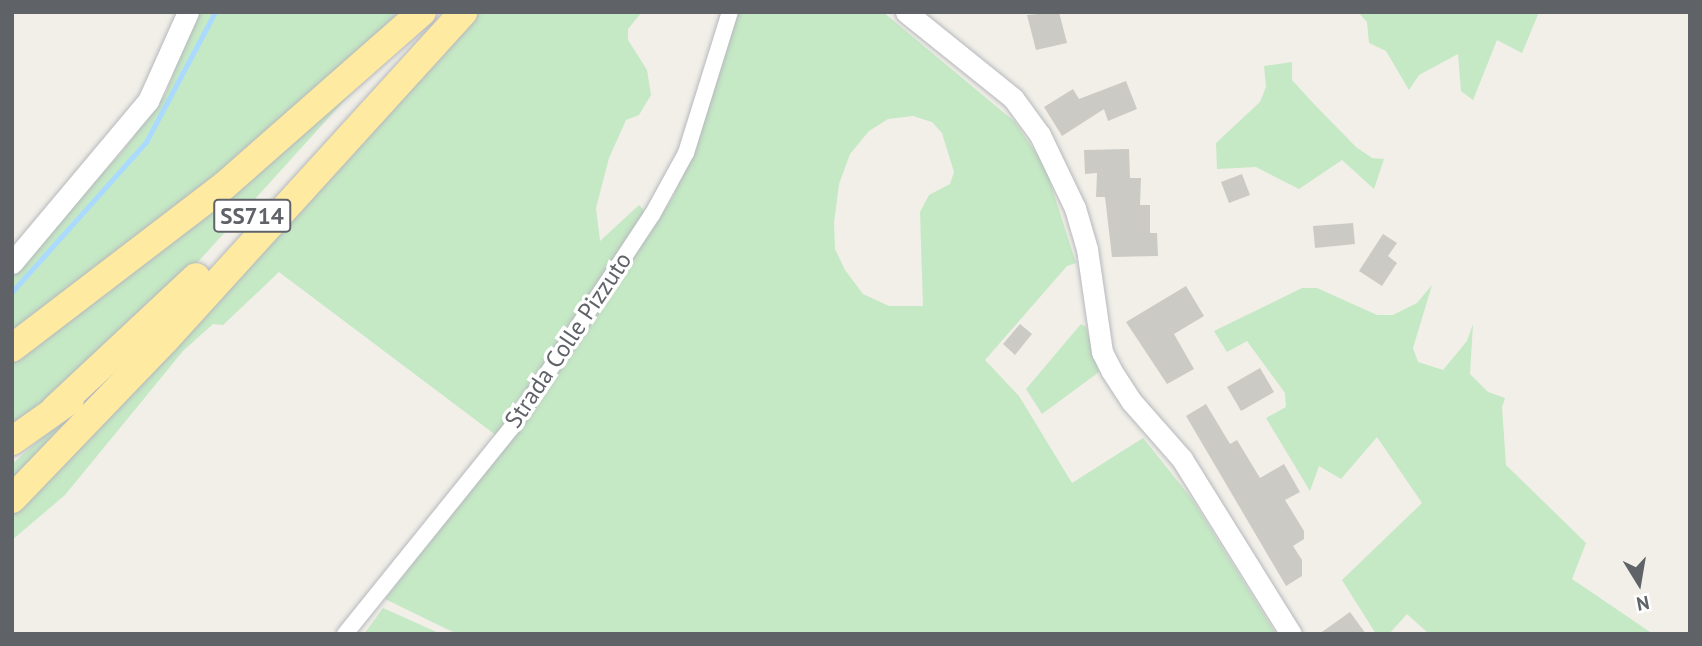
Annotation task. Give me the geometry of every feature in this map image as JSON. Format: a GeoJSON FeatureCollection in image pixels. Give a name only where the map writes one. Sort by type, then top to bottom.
{"type":"FeatureCollection","features":[{"type":"Feature","properties":{"kind":"highway"},"geometry":{"type":"LineString","coordinates":[[12,348],[225,185],[422,12]]}},
{"type":"Feature","properties":{"kind":"highway","name":"SS714"},"geometry":{"type":"LineString","coordinates":[[12,441],[55,409],[186,287],[439,12]]}},
{"type":"Feature","properties":{"kind":"highway","name":"SS714"},"geometry":{"type":"LineString","coordinates":[[55,409],[82,394],[199,299],[463,12]]}},
{"type":"Feature","properties":{"kind":"highway"},"geometry":{"type":"LineString","coordinates":[[12,499],[165,340],[199,299]]}},
{"type":"Feature","properties":{"kind":"street"},"geometry":{"type":"LineString","coordinates":[[12,263],[148,101],[188,12]]}},
{"type":"Feature","properties":{"kind":"street","name":"Strada Colle Pizzuto"},"geometry":{"type":"LineString","coordinates":[[345,634],[512,427],[652,215],[686,153],[730,12]]}},
{"type":"Feature","properties":{"kind":"street"},"geometry":{"type":"LineString","coordinates":[[906,12],[1013,98],[1040,135],[1074,208],[1087,249],[1102,352],[1111,370],[1132,402],[1182,459],[1291,634]]}},
{"type":"Feature","properties":{"kind":"green space"},"geometry":{"type":"Polygon","coordinates":[[[197,12],[415,12],[12,344],[12,271],[122,152],[166,93],[197,12]]]}},
{"type":"Feature","properties":{"kind":"green space"},"geometry":{"type":"Polygon","coordinates":[[[476,12],[642,12],[628,29],[628,40],[647,70],[651,95],[639,115],[626,120],[609,158],[596,208],[600,241],[639,205],[647,214],[497,436],[279,272],[223,325],[213,324],[183,351],[65,495],[12,540],[12,509],[476,12]]]}},
{"type":"Feature","properties":{"kind":"green space"},"geometry":{"type":"Polygon","coordinates":[[[739,12],[883,12],[1015,122],[1045,166],[1076,263],[1067,266],[985,360],[1019,396],[1072,483],[1143,438],[1192,499],[1276,634],[457,634],[385,599],[522,426],[673,197],[697,144],[728,29],[739,12]],[[913,116],[888,119],[869,131],[850,154],[839,184],[834,223],[835,249],[845,270],[863,294],[889,306],[923,306],[920,212],[929,195],[950,184],[954,172],[942,133],[932,122],[913,116]]]}},
{"type":"Feature","properties":{"kind":"green space"},"geometry":{"type":"Polygon","coordinates":[[[1358,12],[1539,12],[1522,53],[1497,40],[1473,100],[1461,91],[1458,54],[1419,75],[1409,90],[1386,51],[1369,43],[1367,22],[1358,12]]]}},
{"type":"Feature","properties":{"kind":"green space"},"geometry":{"type":"Polygon","coordinates":[[[1292,62],[1292,80],[1313,103],[1356,147],[1372,158],[1384,159],[1374,189],[1342,160],[1299,189],[1256,167],[1217,169],[1216,143],[1260,102],[1266,87],[1264,66],[1292,62]]]}},
{"type":"Feature","properties":{"kind":"green space"},"geometry":{"type":"Polygon","coordinates":[[[352,92],[197,263],[49,402],[12,428],[12,353],[352,92]]]}},
{"type":"Feature","properties":{"kind":"green space"},"geometry":{"type":"Polygon","coordinates":[[[1432,285],[1413,348],[1418,362],[1443,370],[1467,341],[1473,324],[1470,374],[1488,392],[1505,398],[1502,407],[1506,465],[1586,543],[1572,579],[1653,634],[1429,634],[1407,614],[1389,634],[1376,634],[1342,580],[1422,503],[1377,437],[1341,479],[1319,466],[1310,491],[1266,418],[1286,407],[1285,393],[1247,341],[1227,352],[1214,331],[1302,288],[1317,288],[1377,315],[1393,315],[1417,303],[1432,285]]]}},
{"type":"Feature","properties":{"kind":"green space"},"geometry":{"type":"Polygon","coordinates":[[[1081,324],[1086,327],[1099,372],[1042,414],[1026,389],[1081,324]]]}},
{"type":"Feature","properties":{"kind":"green space"},"geometry":{"type":"Polygon","coordinates":[[[70,413],[70,417],[12,481],[12,464],[70,413]]]}},
{"type":"Feature","properties":{"kind":"green space"},"geometry":{"type":"Polygon","coordinates":[[[383,608],[441,634],[364,634],[383,608]]]}},
{"type":"Feature","properties":{"kind":"building"},"geometry":{"type":"Polygon","coordinates":[[[1059,12],[1067,43],[1036,50],[1027,15],[1059,12]]]}},
{"type":"Feature","properties":{"kind":"building"},"geometry":{"type":"Polygon","coordinates":[[[1126,81],[1137,109],[1108,121],[1104,109],[1062,136],[1044,107],[1073,89],[1079,99],[1126,81]]]}},
{"type":"Feature","properties":{"kind":"building"},"geometry":{"type":"Polygon","coordinates":[[[1129,149],[1130,178],[1141,178],[1140,205],[1150,205],[1150,233],[1157,233],[1158,256],[1112,257],[1105,197],[1096,197],[1097,173],[1085,174],[1084,150],[1129,149]]]}},
{"type":"Feature","properties":{"kind":"building"},"geometry":{"type":"Polygon","coordinates":[[[1242,174],[1250,195],[1229,203],[1221,182],[1242,174]]]}},
{"type":"Feature","properties":{"kind":"building"},"geometry":{"type":"Polygon","coordinates":[[[1353,223],[1355,244],[1315,248],[1313,226],[1353,223]]]}},
{"type":"Feature","properties":{"kind":"building"},"geometry":{"type":"Polygon","coordinates":[[[1383,234],[1397,243],[1388,256],[1397,263],[1382,286],[1359,271],[1383,234]]]}},
{"type":"Feature","properties":{"kind":"building"},"geometry":{"type":"Polygon","coordinates":[[[1186,286],[1204,316],[1174,334],[1194,369],[1167,384],[1126,322],[1186,286]]]}},
{"type":"Feature","properties":{"kind":"building"},"geometry":{"type":"Polygon","coordinates":[[[1020,324],[1032,334],[1015,355],[1003,344],[1020,324]]]}},
{"type":"Feature","properties":{"kind":"building"},"geometry":{"type":"Polygon","coordinates":[[[1260,368],[1274,392],[1241,411],[1227,387],[1260,368]]]}},
{"type":"Feature","properties":{"kind":"building"},"geometry":{"type":"Polygon","coordinates":[[[1206,404],[1230,444],[1237,440],[1260,478],[1284,464],[1300,492],[1285,500],[1304,531],[1304,539],[1293,546],[1302,560],[1302,576],[1286,586],[1186,416],[1206,404]]]}},
{"type":"Feature","properties":{"kind":"building"},"geometry":{"type":"Polygon","coordinates":[[[1350,612],[1366,634],[1319,634],[1350,612]]]}},
{"type":"Feature","properties":{"kind":"waterway"},"geometry":{"type":"LineString","coordinates":[[12,292],[146,142],[215,12]]}}]}
